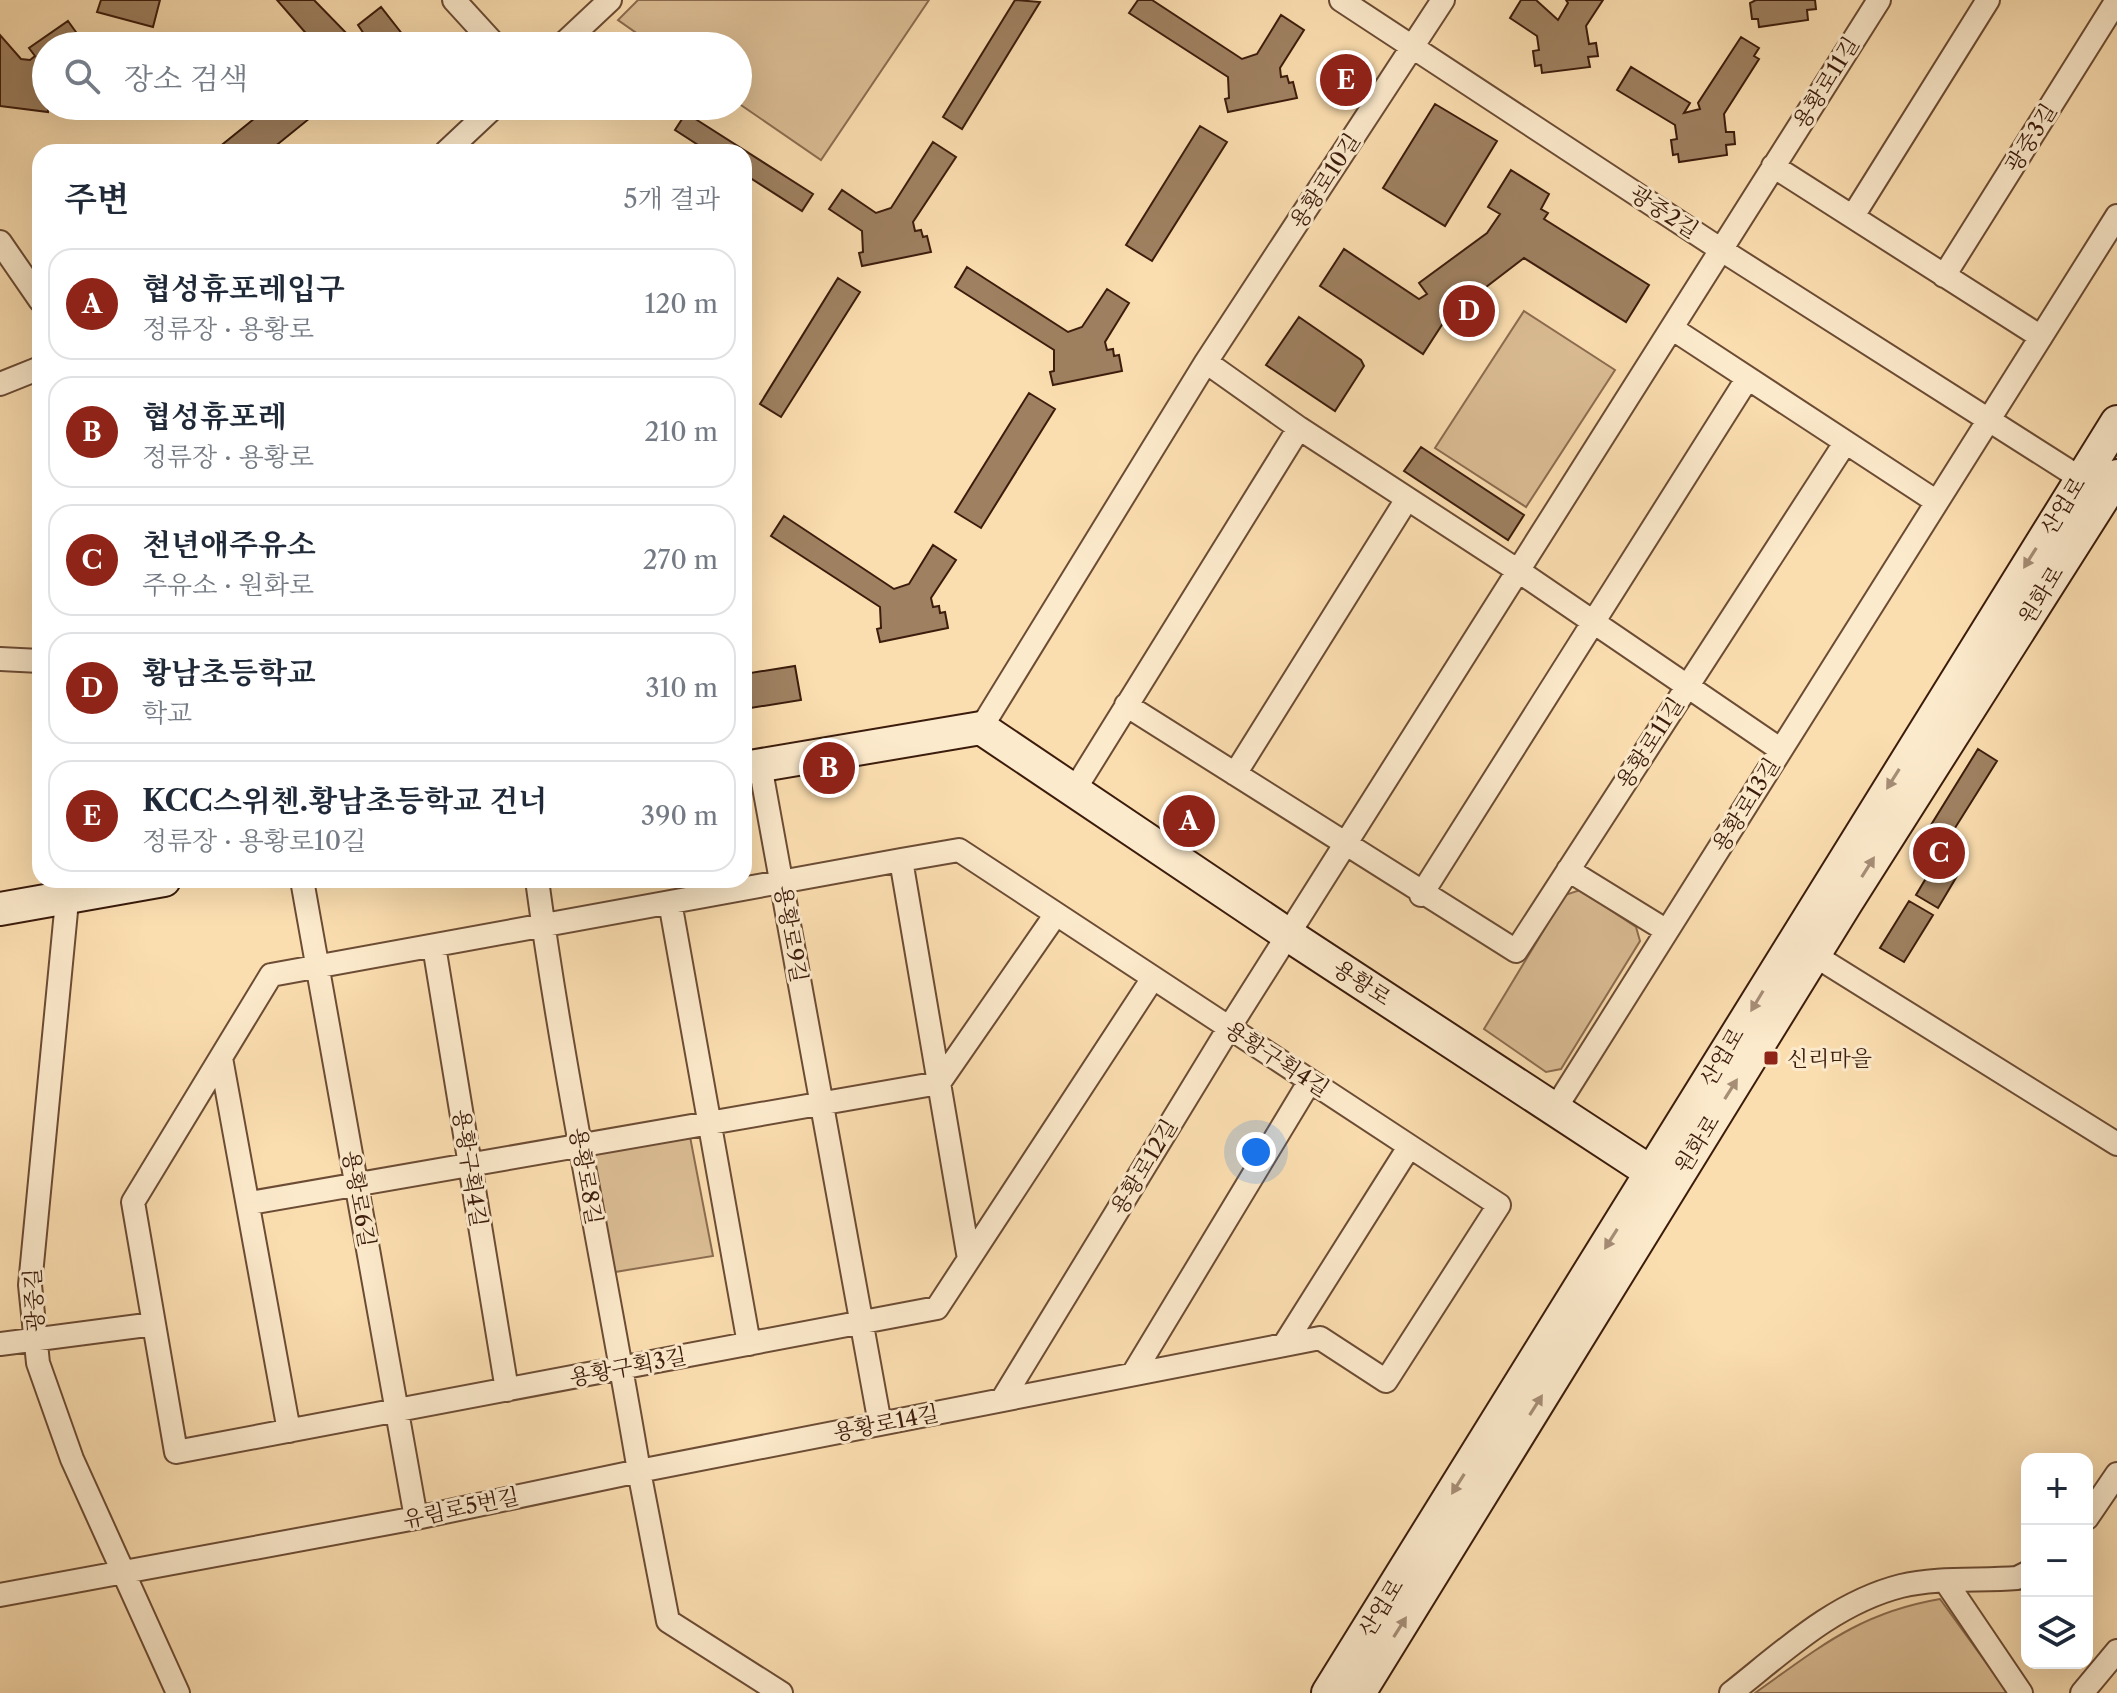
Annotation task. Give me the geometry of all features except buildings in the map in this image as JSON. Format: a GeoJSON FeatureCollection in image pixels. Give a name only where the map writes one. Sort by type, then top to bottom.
{"type":"FeatureCollection","features":[{"type":"Feature","properties":{"kind":"street"},"geometry":{"type":"LineString","coordinates":[[454,0],[483,32]]}},
{"type":"Feature","properties":{"kind":"street"},"geometry":{"type":"LineString","coordinates":[[576,32],[610,0]]}},
{"type":"Feature","properties":{"kind":"street","name":"광중2길"},"geometry":{"type":"LineString","coordinates":[[1341,0],[1720,249],[2080,478]]}},
{"type":"Feature","properties":{"kind":"street","name":"용황로10길"},"geometry":{"type":"LineString","coordinates":[[981,728],[1206,362],[1443,0]]}},
{"type":"Feature","properties":{"kind":"street","name":"용황로11길"},"geometry":{"type":"LineString","coordinates":[[1290,936],[1879,0]]}},
{"type":"Feature","properties":{"kind":"street"},"geometry":{"type":"LineString","coordinates":[[1853,216],[1988,0]]}},
{"type":"Feature","properties":{"kind":"street","name":"광중3길"},"geometry":{"type":"LineString","coordinates":[[1944,276],[2117,0]]}},
{"type":"Feature","properties":{"kind":"street"},"geometry":{"type":"LineString","coordinates":[[455,144],[480,120]]}},
{"type":"Feature","properties":{"kind":"street"},"geometry":{"type":"LineString","coordinates":[[1773,166],[2041,337]]}},
{"type":"Feature","properties":{"kind":"street","name":"용황로13길"},"geometry":{"type":"LineString","coordinates":[[1555,1109],[2117,216]]}},
{"type":"Feature","properties":{"kind":"street"},"geometry":{"type":"LineString","coordinates":[[0,242],[32,288]]}},
{"type":"Feature","properties":{"kind":"street"},"geometry":{"type":"LineString","coordinates":[[1673,329],[1937,502]]}},
{"type":"Feature","properties":{"kind":"street"},"geometry":{"type":"LineString","coordinates":[[1206,362],[1299,428],[1520,572],[1781,750]]}},
{"type":"Feature","properties":{"kind":"street"},"geometry":{"type":"LineString","coordinates":[[0,384],[32,371]]}},
{"type":"Feature","properties":{"kind":"street"},"geometry":{"type":"LineString","coordinates":[[1421,895],[1747,379]]}},
{"type":"Feature","properties":{"kind":"street","name":"산업로"},"geometry":{"type":"LineString","coordinates":[[1328,1693],[2117,422]]}},
{"type":"Feature","properties":{"kind":"street"},"geometry":{"type":"LineString","coordinates":[[1075,789],[1299,428]]}},
{"type":"Feature","properties":{"kind":"street","name":"용황로11길"},"geometry":{"type":"LineString","coordinates":[[1347,846],[1421,895],[1516,951],[1845,443]]}},
{"type":"Feature","properties":{"kind":"street","name":"원화로"},"geometry":{"type":"LineString","coordinates":[[1359,1693],[1814,955],[2117,476]]}},
{"type":"Feature","properties":{"kind":"street"},"geometry":{"type":"LineString","coordinates":[[1235,774],[1407,499]]}},
{"type":"Feature","properties":{"kind":"street"},"geometry":{"type":"LineString","coordinates":[[0,659],[32,661]]}},
{"type":"Feature","properties":{"kind":"street"},"geometry":{"type":"LineString","coordinates":[[1126,705],[1347,846]]}},
{"type":"Feature","properties":{"kind":"street"},"geometry":{"type":"LineString","coordinates":[[752,766],[981,728]]}},
{"type":"Feature","properties":{"kind":"street","name":"용황로"},"geometry":{"type":"LineString","coordinates":[[981,728],[1290,936],[1652,1173]]}},
{"type":"Feature","properties":{"kind":"street","name":"용황로9길"},"geometry":{"type":"LineString","coordinates":[[752,766],[782,882],[880,1424]]}},
{"type":"Feature","properties":{"kind":"street","name":"용황구획4길"},"geometry":{"type":"LineString","coordinates":[[752,887],[959,850],[1499,1205]]}},
{"type":"Feature","properties":{"kind":"street"},"geometry":{"type":"LineString","coordinates":[[901,860],[969,1259]]}},
{"type":"Feature","properties":{"kind":"street"},"geometry":{"type":"LineString","coordinates":[[1568,870],[1667,931]]}},
{"type":"Feature","properties":{"kind":"street","name":"용황로6길"},"geometry":{"type":"LineString","coordinates":[[303,888],[416,1518]]}},
{"type":"Feature","properties":{"kind":"street","name":"용황로8길"},"geometry":{"type":"LineString","coordinates":[[538,888],[580,1145],[639,1471]]}},
{"type":"Feature","properties":{"kind":"street","name":"용황구획4길"},"geometry":{"type":"LineString","coordinates":[[154,1324],[133,1202],[271,975],[748,888]]}},
{"type":"Feature","properties":{"kind":"street"},"geometry":{"type":"LineString","coordinates":[[0,909],[68,889]]}},
{"type":"Feature","properties":{"kind":"street","name":"광중길"},"geometry":{"type":"LineString","coordinates":[[68,889],[30,1285],[38,1363],[72,1459],[178,1693]]}},
{"type":"Feature","properties":{"kind":"street"},"geometry":{"type":"LineString","coordinates":[[670,902],[749,1344]]}},
{"type":"Feature","properties":{"kind":"street"},"geometry":{"type":"LineString","coordinates":[[250,1203],[939,1083],[1056,914]]}},
{"type":"Feature","properties":{"kind":"street","name":"용황로12길"},"geometry":{"type":"LineString","coordinates":[[1002,1400],[1229,1028],[1290,936]]}},
{"type":"Feature","properties":{"kind":"street","name":"용황구획4길"},"geometry":{"type":"LineString","coordinates":[[434,946],[507,1390]]}},
{"type":"Feature","properties":{"kind":"street"},"geometry":{"type":"LineString","coordinates":[[1814,955],[2117,1144]]}},
{"type":"Feature","properties":{"kind":"street","name":"용황구획3길"},"geometry":{"type":"LineString","coordinates":[[154,1324],[176,1452],[937,1308],[1153,978]]}},
{"type":"Feature","properties":{"kind":"street"},"geometry":{"type":"LineString","coordinates":[[221,1058],[250,1203],[289,1431]]}},
{"type":"Feature","properties":{"kind":"street"},"geometry":{"type":"LineString","coordinates":[[1133,1374],[1310,1081]]}},
{"type":"Feature","properties":{"kind":"street"},"geometry":{"type":"LineString","coordinates":[[1284,1345],[1409,1147]]}},
{"type":"Feature","properties":{"kind":"street","name":"용황로14길"},"geometry":{"type":"LineString","coordinates":[[639,1471],[1320,1338],[1386,1381],[1499,1205]]}},
{"type":"Feature","properties":{"kind":"street"},"geometry":{"type":"LineString","coordinates":[[0,1344],[154,1324]]}},
{"type":"Feature","properties":{"kind":"street"},"geometry":{"type":"LineString","coordinates":[[639,1471],[668,1621],[781,1693]]}},
{"type":"Feature","properties":{"kind":"street","name":"유림로5번길"},"geometry":{"type":"LineString","coordinates":[[0,1595],[416,1518],[639,1471]]}},
{"type":"Feature","properties":{"kind":"street"},"geometry":{"type":"LineString","coordinates":[[2093,1509],[2117,1474]]}},
{"type":"Feature","properties":{"kind":"street"},"geometry":{"type":"LineString","coordinates":[[1731,1693],[1820,1624],[1858,1601],[1902,1586],[2021,1576]]}},
{"type":"Feature","properties":{"kind":"street"},"geometry":{"type":"LineString","coordinates":[[1946,1582],[2021,1693]]}},
{"type":"Feature","properties":{"kind":"street"},"geometry":{"type":"LineString","coordinates":[[2082,1693],[2117,1651]]}},
{"type":"Feature","properties":{"kind":"shaded area"},"geometry":{"type":"Polygon","coordinates":[[[638,0],[929,0],[821,160],[752,113],[752,32],[635,32],[618,20],[638,0]]]}},
{"type":"Feature","properties":{"kind":"shaded area"},"geometry":{"type":"Polygon","coordinates":[[[1524,311],[1615,370],[1526,507],[1435,448],[1524,311]]]}},
{"type":"Feature","properties":{"kind":"shaded area"},"geometry":{"type":"Polygon","coordinates":[[[1580,890],[1636,927],[1640,941],[1561,1069],[1546,1072],[1484,1029],[1565,895],[1580,890]]]}},
{"type":"Feature","properties":{"kind":"shaded area"},"geometry":{"type":"Polygon","coordinates":[[[686,1116],[713,1256],[615,1272],[589,1133],[686,1116]]]}},
{"type":"Feature","properties":{"kind":"shaded area"},"geometry":{"type":"Polygon","coordinates":[[[1940,1599],[2008,1693],[1755,1693],[1821,1647],[1863,1623],[1911,1605],[1940,1599]]]}},
{"type":"Feature","properties":{"kind":"place","name":"KCC스위첸.황남초등학교 건너"},"geometry":{"type":"Point","coordinates":[1346,80]}},
{"type":"Feature","properties":{"kind":"place","name":"황남초등학교"},"geometry":{"type":"Point","coordinates":[1469,311]}},
{"type":"Feature","properties":{"kind":"place","name":"협성휴포레"},"geometry":{"type":"Point","coordinates":[829,768]}},
{"type":"Feature","properties":{"kind":"place","name":"협성휴포레입구"},"geometry":{"type":"Point","coordinates":[1189,821]}},
{"type":"Feature","properties":{"kind":"place","name":"천년애주유소"},"geometry":{"type":"Point","coordinates":[1939,853]}},
{"type":"Feature","properties":{"kind":"place","name":"신리마을"},"geometry":{"type":"Point","coordinates":[1771,1058]}}]}
